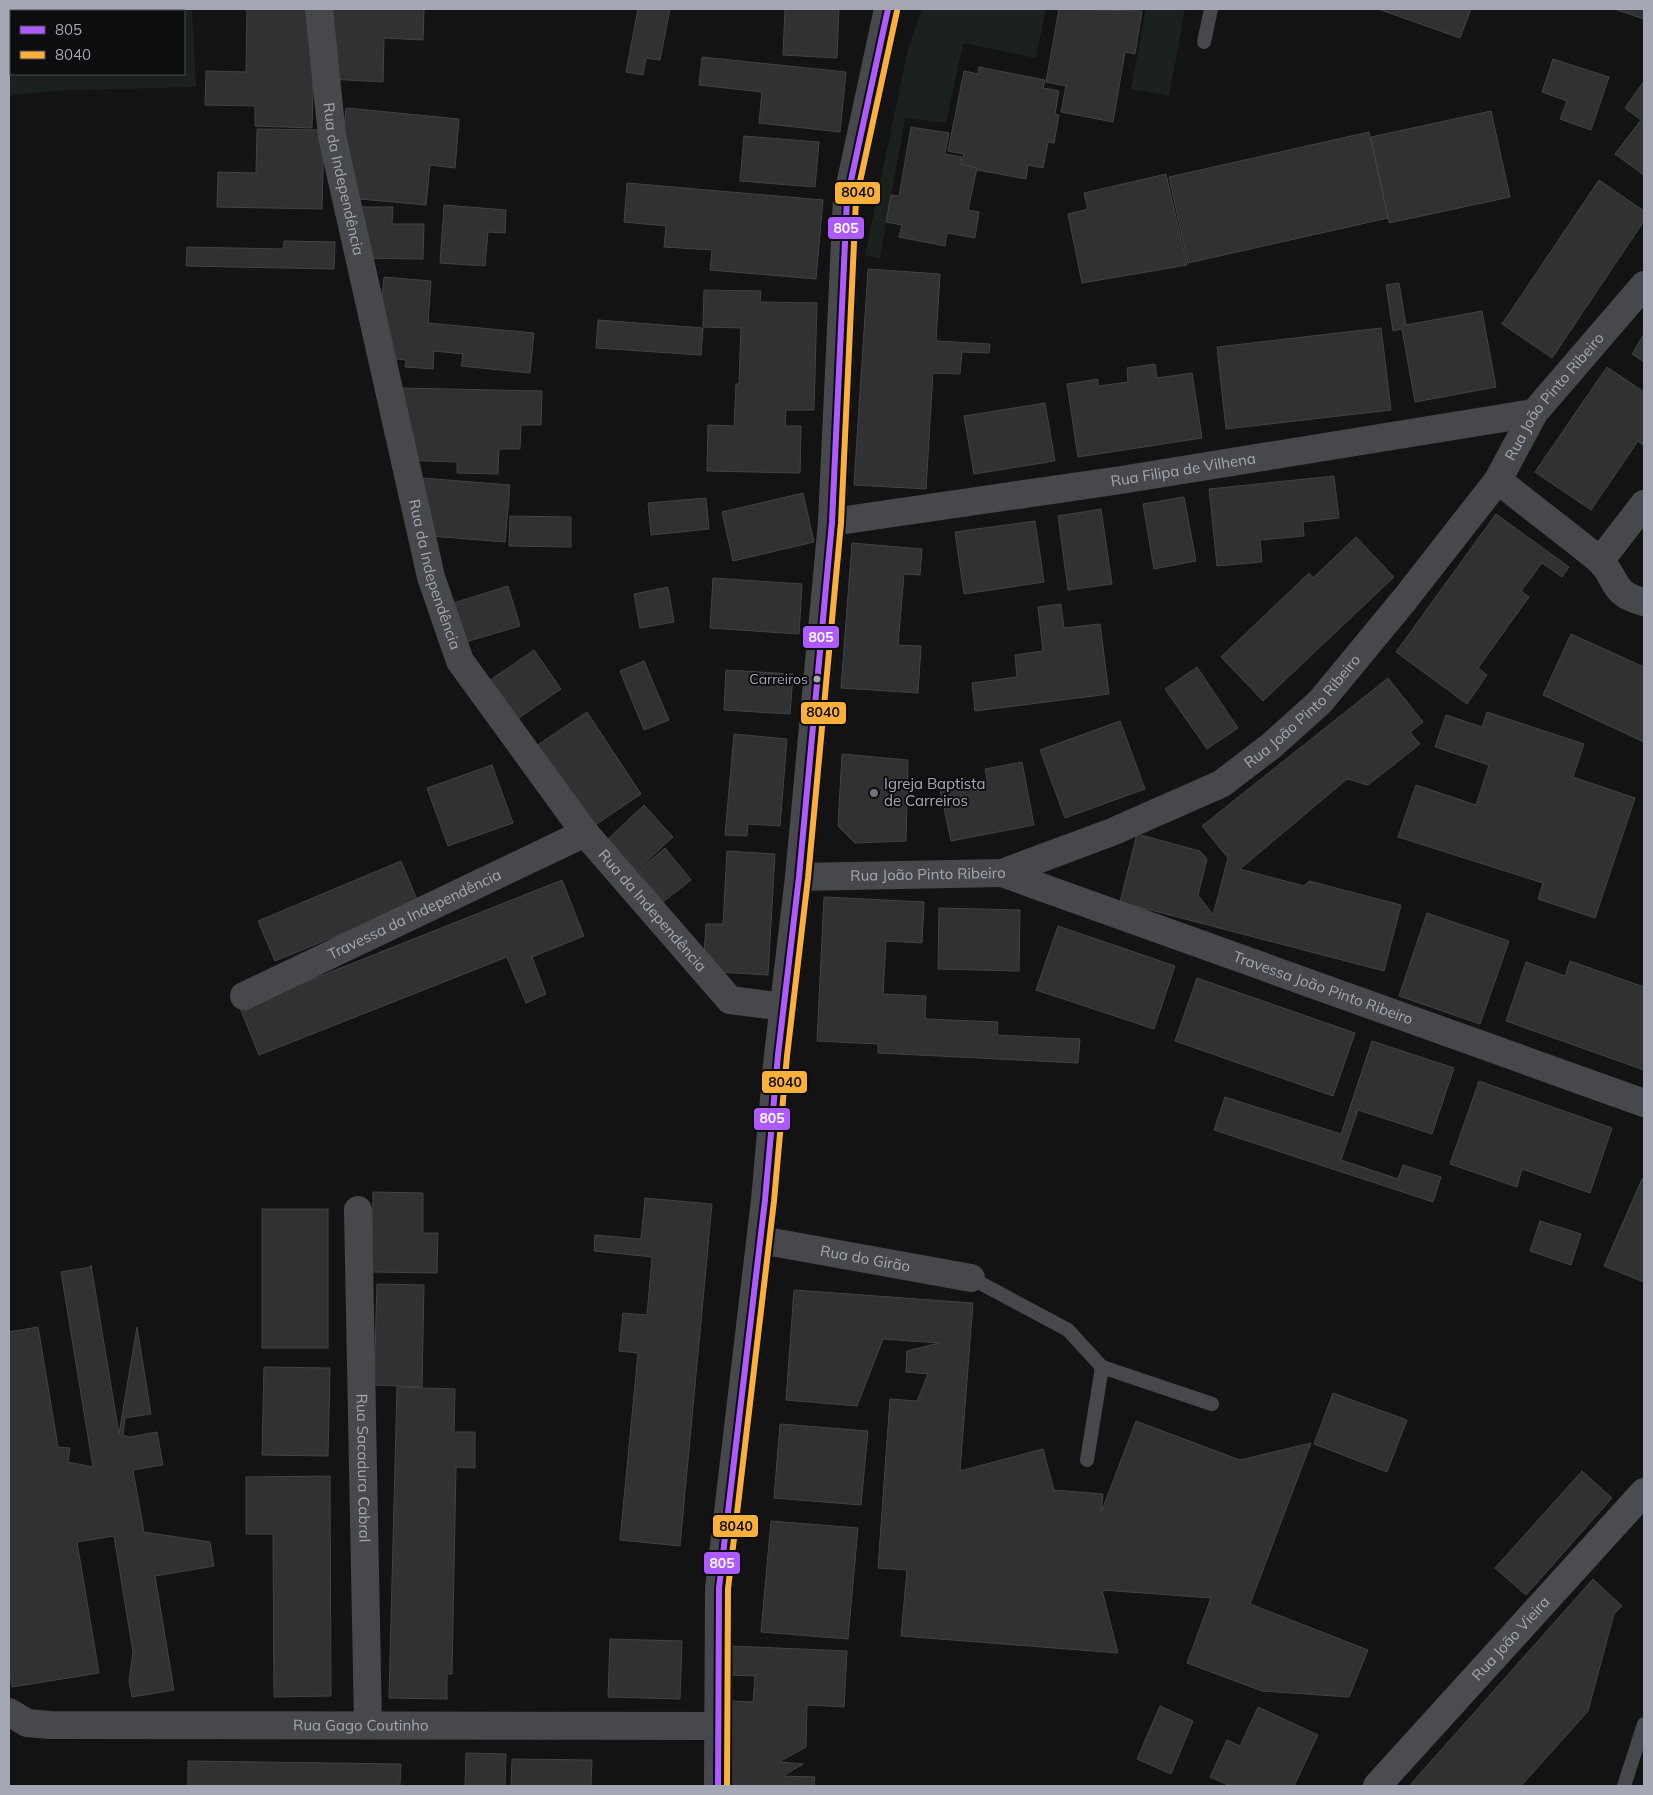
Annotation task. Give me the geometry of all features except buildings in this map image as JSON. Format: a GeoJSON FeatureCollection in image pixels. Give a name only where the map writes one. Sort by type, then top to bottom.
{"type":"FeatureCollection","features":[{"type":"Feature","properties":{"kind":"street","name":"Rua da Independência"},"geometry":{"type":"LineString","coordinates":[[319,9],[332,136],[431,577],[460,660],[585,833],[730,1000],[784,1007]]}},
{"type":"Feature","properties":{"kind":"street"},"geometry":{"type":"LineString","coordinates":[[718,1786],[716,1726],[719,1588],[766,1200],[778,1055],[799,877],[832,522],[847,199],[888,9]]}},
{"type":"Feature","properties":{"kind":"street","name":"Rua João Pinto Ribeiro"},"geometry":{"type":"LineString","coordinates":[[799,877],[1002,873],[1112,832],[1221,784],[1271,746],[1320,702],[1405,599],[1498,480],[1534,413],[1644,285]]}},
{"type":"Feature","properties":{"kind":"street","name":"Rua Filipa de Vilhena"},"geometry":{"type":"LineString","coordinates":[[832,522],[1121,480],[1534,413]]}},
{"type":"Feature","properties":{"kind":"street"},"geometry":{"type":"LineString","coordinates":[[1498,480],[1600,561],[1615,585],[1630,599],[1644,602]]}},
{"type":"Feature","properties":{"kind":"street"},"geometry":{"type":"LineString","coordinates":[[1600,561],[1644,504]]}},
{"type":"Feature","properties":{"kind":"street","name":"Travessa da Independência"},"geometry":{"type":"LineString","coordinates":[[244,996],[585,833]]}},
{"type":"Feature","properties":{"kind":"street","name":"Travessa João Pinto Ribeiro"},"geometry":{"type":"LineString","coordinates":[[1002,873],[1644,1103]]}},
{"type":"Feature","properties":{"kind":"street","name":"Rua Sacadura Cabral"},"geometry":{"type":"LineString","coordinates":[[358,1210],[368,1725]]}},
{"type":"Feature","properties":{"kind":"street","name":"Rua do Girão"},"geometry":{"type":"LineString","coordinates":[[761,1240],[971,1278]]}},
{"type":"Feature","properties":{"kind":"street","name":"Rua João Vieira"},"geometry":{"type":"LineString","coordinates":[[1377,1786],[1644,1492]]}},
{"type":"Feature","properties":{"kind":"street","name":"Rua Gago Coutinho"},"geometry":{"type":"LineString","coordinates":[[9,1712],[27,1722],[50,1725],[716,1726]]}},
{"type":"Feature","properties":{"kind":"lane"},"geometry":{"type":"LineString","coordinates":[[1204,42],[1211,9]]}},
{"type":"Feature","properties":{"kind":"lane"},"geometry":{"type":"LineString","coordinates":[[971,1278],[1068,1330],[1102,1367],[1212,1404]]}},
{"type":"Feature","properties":{"kind":"lane"},"geometry":{"type":"LineString","coordinates":[[1087,1460],[1102,1367]]}},
{"type":"Feature","properties":{"kind":"lane"},"geometry":{"type":"LineString","coordinates":[[1624,1786],[1644,1724]]}},
{"type":"Feature","properties":{"kind":"shaded area"},"geometry":{"type":"Polygon","coordinates":[[[9,9],[309,9],[192,10],[196,87],[71,90],[9,95],[9,9]]]}},
{"type":"Feature","properties":{"kind":"shaded area"},"geometry":{"type":"Polygon","coordinates":[[[922,9],[1046,9],[1036,58],[963,43],[946,123],[905,118],[880,258],[865,255],[908,49],[922,9]]]}},
{"type":"Feature","properties":{"kind":"shaded area"},"geometry":{"type":"Polygon","coordinates":[[[1146,9],[1185,9],[1169,96],[1131,89],[1146,9]]]}},
{"type":"Feature","properties":{"kind":"transit line","name":"805"},"geometry":{"type":"LineString","coordinates":[[718,1786],[719,1588],[765,1200],[778,1055],[799,877],[832,522],[847,199],[888,9]]}},
{"type":"Feature","properties":{"kind":"transit line","name":"8040"},"geometry":{"type":"LineString","coordinates":[[727,1786],[728,1589],[774,1201],[787,1056],[808,878],[841,523],[856,200],[897,11]]}},
{"type":"Feature","properties":{"kind":"place","name":"Carreiros"},"geometry":{"type":"Point","coordinates":[817,679]}},
{"type":"Feature","properties":{"kind":"place","name":"Igreja Baptista de Carreiros"},"geometry":{"type":"Point","coordinates":[874,793]}}]}
